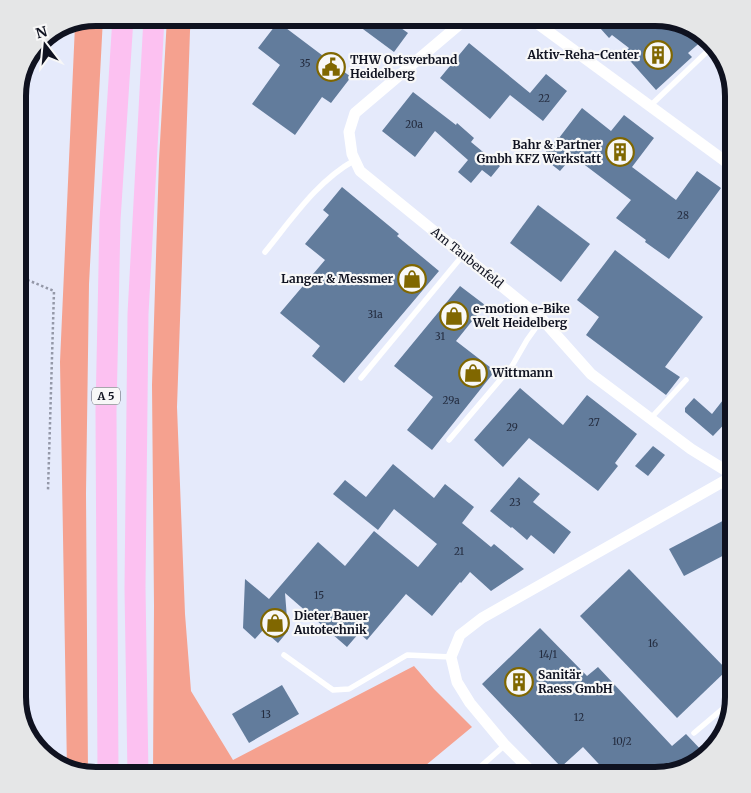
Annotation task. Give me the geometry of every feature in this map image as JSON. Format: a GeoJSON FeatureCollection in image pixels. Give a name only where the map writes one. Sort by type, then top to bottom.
{"type":"FeatureCollection","features":[{"type":"Feature","properties":{"kind":"highway","name":"A 5"},"geometry":{"type":"LineString","coordinates":[[108,767],[106,411],[110,220],[122,26]]}},
{"type":"Feature","properties":{"kind":"highway","name":"A 5"},"geometry":{"type":"LineString","coordinates":[[138,767],[135,588],[138,314],[154,26]]}},
{"type":"Feature","properties":{"kind":"street","name":"Am Taubenfeld"},"geometry":{"type":"LineString","coordinates":[[458,26],[355,113],[349,132],[352,154],[360,171],[542,319],[591,374],[691,449],[725,470]]}},
{"type":"Feature","properties":{"kind":"street"},"geometry":{"type":"LineString","coordinates":[[541,26],[725,160]]}},
{"type":"Feature","properties":{"kind":"street","name":"Am Taubenfeld"},"geometry":{"type":"LineString","coordinates":[[451,657],[460,635],[482,618],[725,480]]}},
{"type":"Feature","properties":{"kind":"street"},"geometry":{"type":"LineString","coordinates":[[451,657],[457,682],[470,703],[526,767]]}},
{"type":"Feature","properties":{"kind":"lane"},"geometry":{"type":"LineString","coordinates":[[650,106],[708,51]]}},
{"type":"Feature","properties":{"kind":"lane"},"geometry":{"type":"LineString","coordinates":[[265,252],[319,186],[342,167],[354,160]]}},
{"type":"Feature","properties":{"kind":"lane"},"geometry":{"type":"LineString","coordinates":[[361,378],[463,255]]}},
{"type":"Feature","properties":{"kind":"lane"},"geometry":{"type":"LineString","coordinates":[[449,440],[512,366],[542,319]]}},
{"type":"Feature","properties":{"kind":"lane"},"geometry":{"type":"LineString","coordinates":[[650,419],[686,380]]}},
{"type":"Feature","properties":{"kind":"lane"},"geometry":{"type":"LineString","coordinates":[[284,655],[333,690],[349,689],[407,655],[451,657]]}},
{"type":"Feature","properties":{"kind":"lane"},"geometry":{"type":"LineString","coordinates":[[694,733],[723,708]]}},
{"type":"Feature","properties":{"kind":"lane"},"geometry":{"type":"LineString","coordinates":[[481,767],[505,745]]}},
{"type":"Feature","properties":{"kind":"path"},"geometry":{"type":"LineString","coordinates":[[26,279],[54,291],[48,490]]}},
{"type":"Feature","properties":{"kind":"shaded area"},"geometry":{"type":"Polygon","coordinates":[[[103,26],[89,284],[86,493],[88,766],[67,760],[60,362],[75,30],[103,26]]]}},
{"type":"Feature","properties":{"kind":"shaded area"},"geometry":{"type":"Polygon","coordinates":[[[167,26],[190,26],[177,407],[185,614],[191,691],[233,760],[414,666],[472,727],[424,767],[153,767],[152,385],[159,160],[167,26]]]}},
{"type":"Feature","properties":{"kind":"building"},"geometry":{"type":"Polygon","coordinates":[[[275,26],[283,26],[351,77],[331,103],[322,97],[295,135],[252,104],[280,65],[258,48],[275,26]]]}},
{"type":"Feature","properties":{"kind":"building"},"geometry":{"type":"Polygon","coordinates":[[[359,26],[398,26],[408,33],[394,52],[359,26]]]}},
{"type":"Feature","properties":{"kind":"building","name":"Aktiv-Reha-Center"},"geometry":{"type":"Polygon","coordinates":[[[598,26],[659,26],[686,33],[699,43],[688,53],[692,57],[656,90],[624,54],[629,48],[612,35],[609,38],[598,26]]]}},
{"type":"Feature","properties":{"kind":"building"},"geometry":{"type":"Polygon","coordinates":[[[469,43],[530,93],[546,74],[567,91],[543,121],[510,95],[490,119],[440,78],[469,43]]]}},
{"type":"Feature","properties":{"kind":"building"},"geometry":{"type":"Polygon","coordinates":[[[413,92],[456,125],[457,123],[474,138],[471,142],[500,166],[491,177],[482,170],[471,183],[458,172],[468,160],[435,131],[415,157],[382,131],[413,92]]]}},
{"type":"Feature","properties":{"kind":"building"},"geometry":{"type":"Polygon","coordinates":[[[582,108],[611,131],[624,115],[654,138],[632,167],[676,200],[697,171],[721,188],[669,259],[616,218],[631,200],[573,156],[560,171],[542,157],[582,108]]]}},
{"type":"Feature","properties":{"kind":"building"},"geometry":{"type":"Polygon","coordinates":[[[342,187],[399,234],[397,236],[439,271],[344,383],[312,356],[320,346],[280,313],[325,260],[305,244],[329,215],[323,210],[342,187]]]}},
{"type":"Feature","properties":{"kind":"building"},"geometry":{"type":"Polygon","coordinates":[[[538,205],[590,244],[561,282],[510,243],[538,205]]]}},
{"type":"Feature","properties":{"kind":"building"},"geometry":{"type":"Polygon","coordinates":[[[615,250],[703,317],[665,367],[680,377],[666,395],[586,335],[599,317],[577,300],[615,250]]]}},
{"type":"Feature","properties":{"kind":"building"},"geometry":{"type":"Polygon","coordinates":[[[460,286],[485,305],[456,341],[495,371],[432,450],[407,430],[433,397],[394,366],[460,286]]]}},
{"type":"Feature","properties":{"kind":"building"},"geometry":{"type":"Polygon","coordinates":[[[520,388],[563,425],[587,395],[637,434],[615,463],[618,466],[598,491],[529,438],[503,467],[474,440],[520,388]]]}},
{"type":"Feature","properties":{"kind":"building"},"geometry":{"type":"Polygon","coordinates":[[[725,397],[725,423],[713,436],[685,412],[685,408],[694,398],[712,414],[725,397]]]}},
{"type":"Feature","properties":{"kind":"building"},"geometry":{"type":"Polygon","coordinates":[[[653,446],[665,455],[648,476],[635,466],[653,446]]]}},
{"type":"Feature","properties":{"kind":"building"},"geometry":{"type":"Polygon","coordinates":[[[393,464],[434,498],[445,484],[474,507],[462,523],[491,547],[494,544],[524,569],[491,591],[470,572],[432,616],[406,594],[367,640],[359,633],[347,647],[285,593],[288,631],[278,643],[263,630],[255,639],[243,628],[245,579],[269,599],[318,542],[345,566],[374,531],[418,567],[437,544],[394,509],[378,530],[333,494],[345,480],[366,497],[393,464]]]}},
{"type":"Feature","properties":{"kind":"building"},"geometry":{"type":"Polygon","coordinates":[[[519,477],[540,494],[533,502],[571,532],[554,554],[531,535],[527,540],[490,511],[519,477]]]}},
{"type":"Feature","properties":{"kind":"building"},"geometry":{"type":"Polygon","coordinates":[[[725,520],[725,555],[684,576],[669,549],[725,520]]]}},
{"type":"Feature","properties":{"kind":"building"},"geometry":{"type":"Polygon","coordinates":[[[629,569],[725,668],[725,672],[677,718],[580,616],[629,569]]]}},
{"type":"Feature","properties":{"kind":"building"},"geometry":{"type":"Polygon","coordinates":[[[540,628],[587,676],[598,667],[672,746],[686,734],[701,749],[682,761],[669,765],[655,767],[602,767],[583,747],[561,767],[482,684],[540,628]]]}},
{"type":"Feature","properties":{"kind":"building"},"geometry":{"type":"Polygon","coordinates":[[[282,685],[299,714],[249,743],[232,714],[282,685]]]}},
{"type":"Feature","properties":{"kind":"place","name":"Aktiv-Reha-Center"},"geometry":{"type":"Point","coordinates":[658,55]}},
{"type":"Feature","properties":{"kind":"place","name":"THW Ortsverband Heidelberg"},"geometry":{"type":"Point","coordinates":[331,67]}},
{"type":"Feature","properties":{"kind":"place","name":"Bahr & Partner Gmbh KFZ Werkstatt"},"geometry":{"type":"Point","coordinates":[620,152]}},
{"type":"Feature","properties":{"kind":"place","name":"Langer & Messmer"},"geometry":{"type":"Point","coordinates":[412,279]}},
{"type":"Feature","properties":{"kind":"place","name":"e-motion e-Bike Welt Heidelberg"},"geometry":{"type":"Point","coordinates":[454,316]}},
{"type":"Feature","properties":{"kind":"place","name":"Wittmann"},"geometry":{"type":"Point","coordinates":[473,373]}},
{"type":"Feature","properties":{"kind":"place","name":"Dieter Bauer Autotechnik"},"geometry":{"type":"Point","coordinates":[275,623]}},
{"type":"Feature","properties":{"kind":"place","name":"Sanitär Raess GmbH"},"geometry":{"type":"Point","coordinates":[519,682]}}]}
